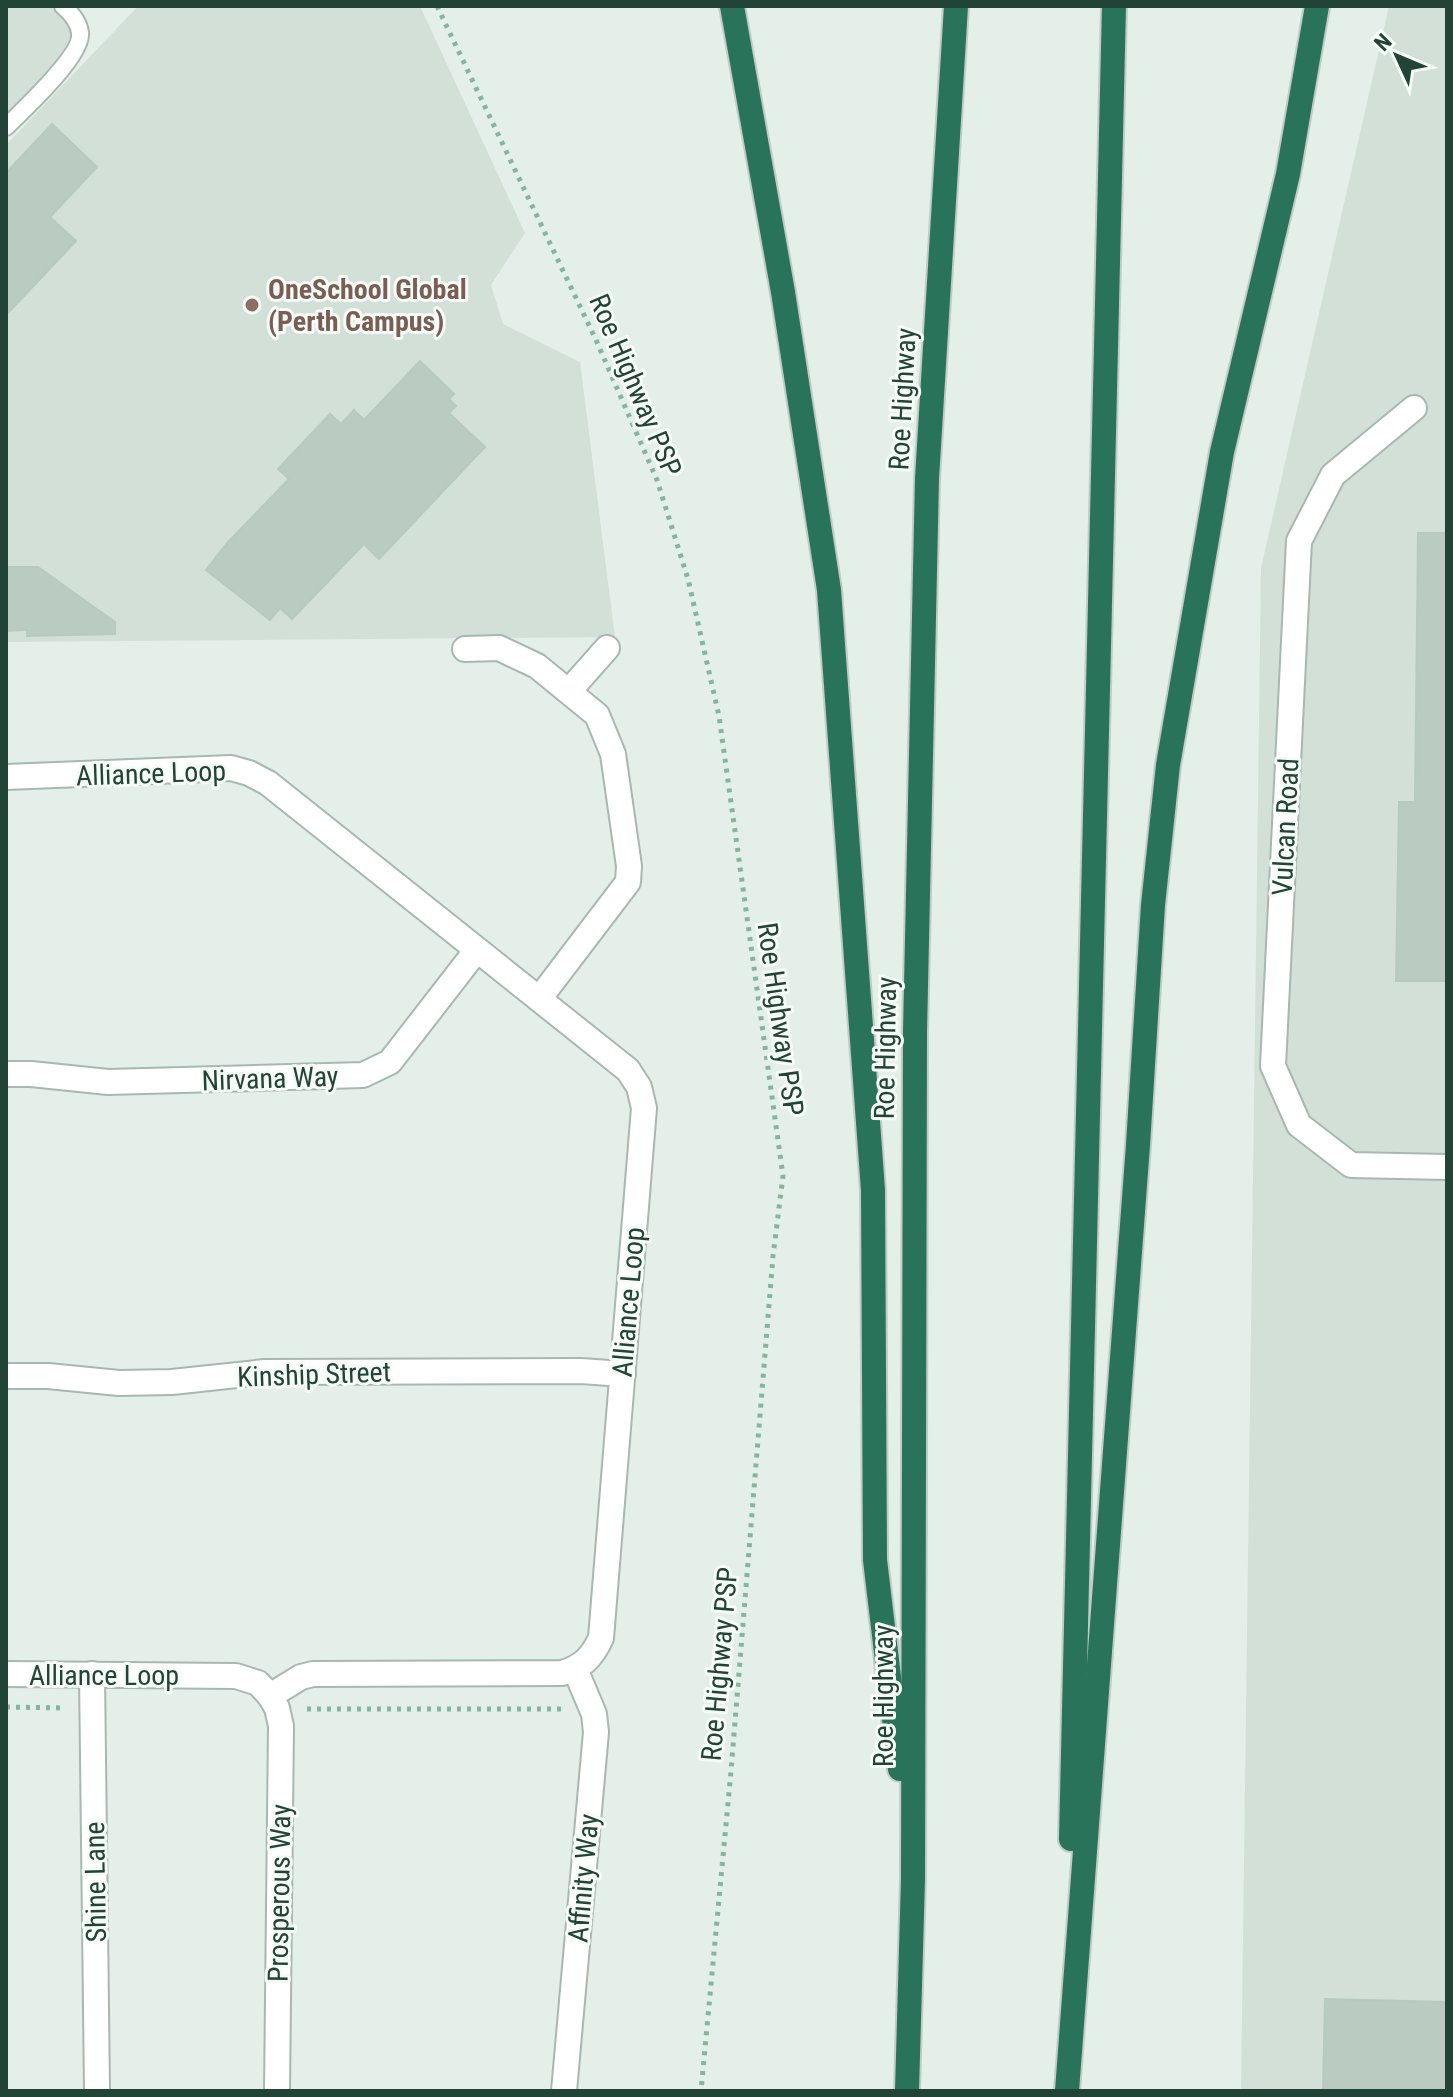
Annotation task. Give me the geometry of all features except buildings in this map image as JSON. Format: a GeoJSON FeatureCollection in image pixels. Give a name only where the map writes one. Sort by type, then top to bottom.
{"type":"FeatureCollection","features":[{"type":"Feature","properties":{"kind":"highway"},"geometry":{"type":"LineString","coordinates":[[732,6],[783,292],[829,590],[873,1190],[875,1560],[913,1879]]}},
{"type":"Feature","properties":{"kind":"highway","name":"Roe Highway"},"geometry":{"type":"LineString","coordinates":[[907,2091],[913,1879],[915,1032],[926,494],[956,6]]}},
{"type":"Feature","properties":{"kind":"highway"},"geometry":{"type":"LineString","coordinates":[[1066,2091],[1114,6]]}},
{"type":"Feature","properties":{"kind":"highway"},"geometry":{"type":"LineString","coordinates":[[1066,2091],[1138,1145],[1153,905],[1168,765],[1222,452],[1288,174],[1317,6]]}},
{"type":"Feature","properties":{"kind":"street","name":"Vulcan Road"},"geometry":{"type":"LineString","coordinates":[[1414,408],[1333,475],[1299,541],[1273,1066],[1299,1125],[1351,1165],[1447,1167]]}},
{"type":"Feature","properties":{"kind":"street"},"geometry":{"type":"LineString","coordinates":[[465,649],[499,648],[537,666],[597,715],[613,754],[629,866],[628,882],[539,999]]}},
{"type":"Feature","properties":{"kind":"street"},"geometry":{"type":"LineString","coordinates":[[569,691],[607,648]]}},
{"type":"Feature","properties":{"kind":"street","name":"Alliance Loop"},"geometry":{"type":"LineString","coordinates":[[6,777],[231,768],[249,773],[268,783],[628,1070],[639,1087],[644,1108],[601,1638],[592,1656],[575,1669]]}},
{"type":"Feature","properties":{"kind":"street","name":"Nirvana Way"},"geometry":{"type":"LineString","coordinates":[[6,1074],[108,1082],[363,1075],[390,1062],[476,951]]}},
{"type":"Feature","properties":{"kind":"street","name":"Kinship Street"},"geometry":{"type":"LineString","coordinates":[[6,1376],[48,1376],[119,1383],[172,1382],[265,1372],[581,1371],[623,1374]]}},
{"type":"Feature","properties":{"kind":"street"},"geometry":{"type":"LineString","coordinates":[[270,1696],[301,1677],[313,1674],[562,1673],[575,1669]]}},
{"type":"Feature","properties":{"kind":"street","name":"Affinity Way"},"geometry":{"type":"LineString","coordinates":[[564,2091],[596,1732],[594,1714],[575,1669]]}},
{"type":"Feature","properties":{"kind":"street","name":"Alliance Loop"},"geometry":{"type":"LineString","coordinates":[[6,1674],[236,1676],[258,1683],[270,1696]]}},
{"type":"Feature","properties":{"kind":"street","name":"Shine Lane"},"geometry":{"type":"LineString","coordinates":[[92,1674],[97,2091]]}},
{"type":"Feature","properties":{"kind":"street","name":"Prosperous Way"},"geometry":{"type":"LineString","coordinates":[[270,1696],[277,1708],[281,1726],[277,2091]]}},
{"type":"Feature","properties":{"kind":"lane"},"geometry":{"type":"LineString","coordinates":[[6,127],[75,54],[81,34],[72,15],[63,6]]}},
{"type":"Feature","properties":{"kind":"path","name":"Roe Highway PSP"},"geometry":{"type":"LineString","coordinates":[[437,6],[596,340],[657,480],[688,579],[719,716],[783,1176],[773,1256],[701,2091]]}},
{"type":"Feature","properties":{"kind":"shaded area"},"geometry":{"type":"Polygon","coordinates":[[[6,6],[58,6],[90,36],[6,122],[6,6]]]}},
{"type":"Feature","properties":{"kind":"shaded area","name":"OneSchool Global (Perth Campus)"},"geometry":{"type":"Polygon","coordinates":[[[138,6],[420,6],[525,233],[491,285],[503,324],[580,362],[615,637],[6,642],[6,145],[138,6]]]}},
{"type":"Feature","properties":{"kind":"shaded area"},"geometry":{"type":"Polygon","coordinates":[[[1389,6],[1447,6],[1447,2091],[1241,2091],[1261,568],[1389,6]]]}},
{"type":"Feature","properties":{"kind":"place","name":"OneSchool Global (Perth Campus)"},"geometry":{"type":"Point","coordinates":[252,305]}}]}
